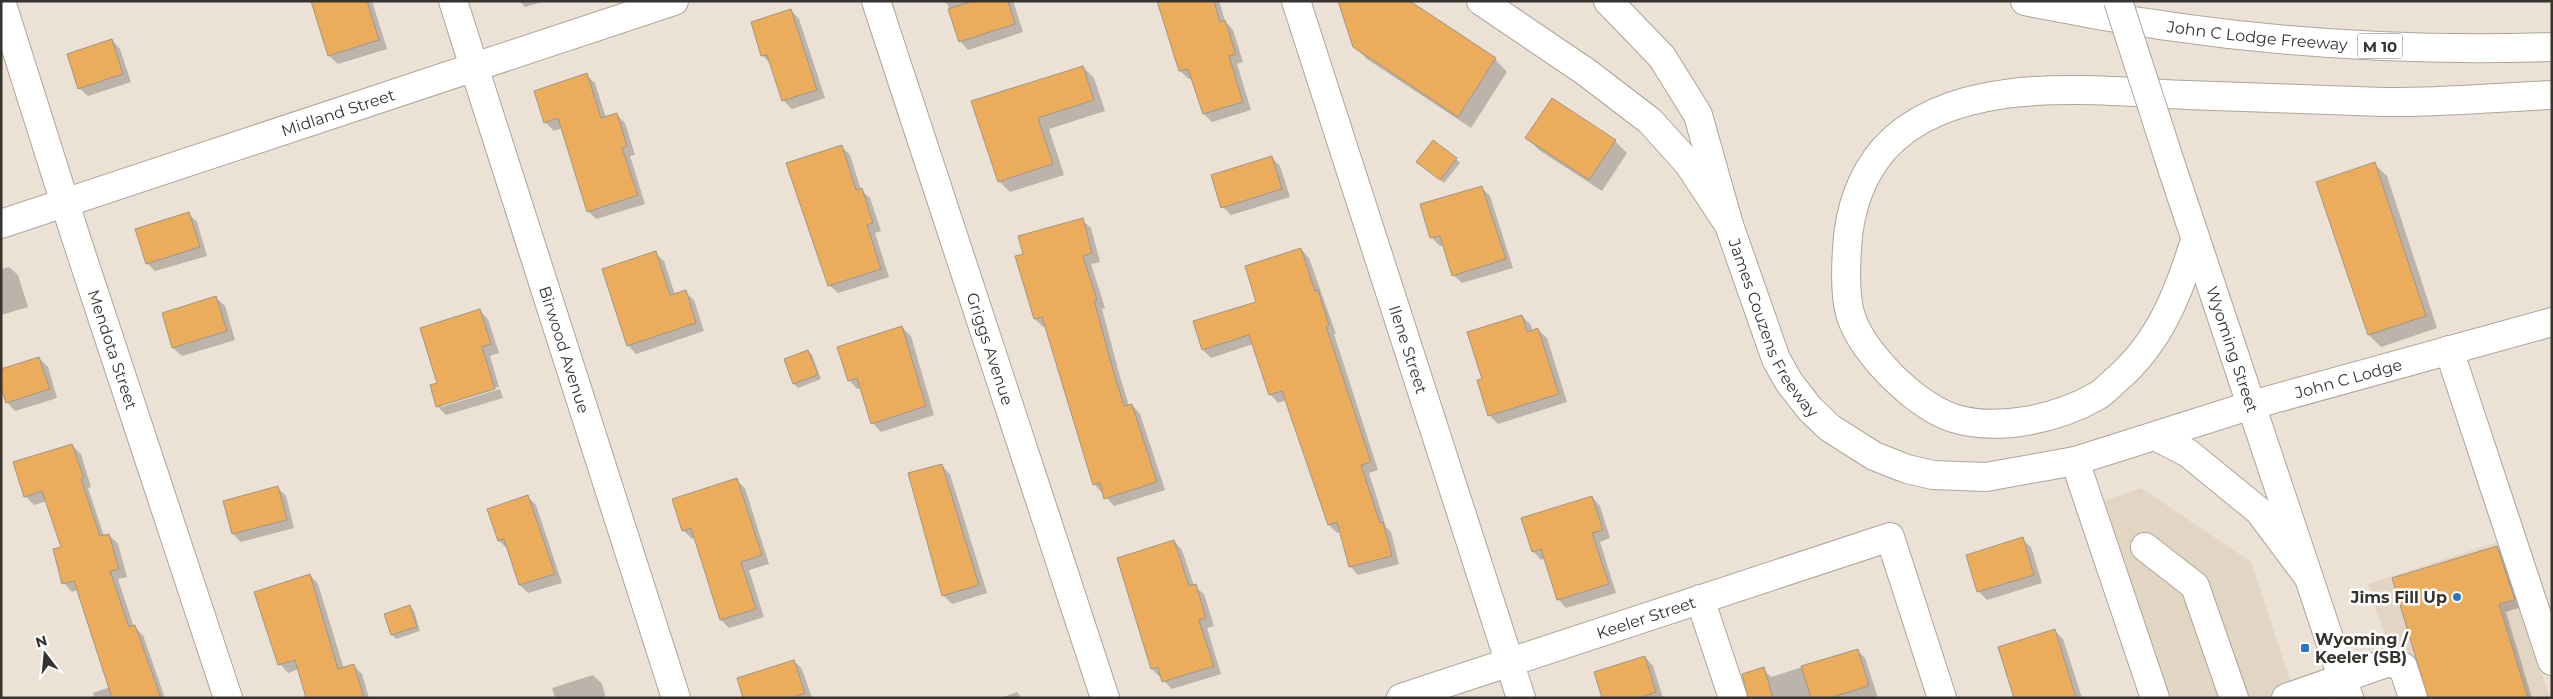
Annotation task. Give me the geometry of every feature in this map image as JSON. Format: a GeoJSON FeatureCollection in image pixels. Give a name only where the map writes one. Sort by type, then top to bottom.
{"type":"FeatureCollection","features":[{"type":"Feature","properties":{"kind":"main road","name":"Mendota Street"},"geometry":{"type":"LineString","coordinates":[[1,1],[228,698]]}},
{"type":"Feature","properties":{"kind":"main road","name":"Birwood Avenue"},"geometry":{"type":"LineString","coordinates":[[453,1],[676,698]]}},
{"type":"Feature","properties":{"kind":"main road","name":"Midland Street"},"geometry":{"type":"LineString","coordinates":[[1,224],[674,1]]}},
{"type":"Feature","properties":{"kind":"main road","name":"Griggs Avenue"},"geometry":{"type":"LineString","coordinates":[[876,1],[1105,698]]}},
{"type":"Feature","properties":{"kind":"main road","name":"Ilene Street"},"geometry":{"type":"LineString","coordinates":[[1296,1],[1521,698]]}},
{"type":"Feature","properties":{"kind":"main road","name":"James Couzens Freeway"},"geometry":{"type":"LineString","coordinates":[[1480,1],[1586,72],[1650,121],[1688,163],[1729,225],[1776,359],[1784,374],[1810,409],[1851,443],[1874,456],[1907,469],[1968,478],[1986,477],[2075,461],[2151,438]]}},
{"type":"Feature","properties":{"kind":"main road"},"geometry":{"type":"LineString","coordinates":[[1608,1],[1662,57],[1698,115],[1729,225]]}},
{"type":"Feature","properties":{"kind":"main road","name":"John C Lodge Freeway"},"geometry":{"type":"LineString","coordinates":[[2025,1],[2095,16],[2210,32],[2365,46],[2552,48]]}},
{"type":"Feature","properties":{"kind":"main road","name":"Wyoming Street"},"geometry":{"type":"LineString","coordinates":[[2118,1],[2346,689]]}},
{"type":"Feature","properties":{"kind":"main road"},"geometry":{"type":"LineString","coordinates":[[2196,240],[2182,281],[2166,318],[2127,370],[2098,396],[2030,421],[1988,423],[1952,418],[1922,401],[1892,376],[1869,352],[1849,312],[1845,275],[1848,220],[1860,187],[1884,150],[1913,125],[1942,110],[1989,97],[2053,90],[2388,102],[2552,95]]}},
{"type":"Feature","properties":{"kind":"main road","name":"John C Lodge"},"geometry":{"type":"LineString","coordinates":[[2151,438],[2252,405],[2552,322]]}},
{"type":"Feature","properties":{"kind":"main road"},"geometry":{"type":"LineString","coordinates":[[2449,350],[2552,661]]}},
{"type":"Feature","properties":{"kind":"main road"},"geometry":{"type":"LineString","coordinates":[[2151,438],[2188,453],[2259,510],[2309,578]]}},
{"type":"Feature","properties":{"kind":"main road"},"geometry":{"type":"LineString","coordinates":[[2075,461],[2155,698]]}},
{"type":"Feature","properties":{"kind":"main road","name":"Keeler Street"},"geometry":{"type":"LineString","coordinates":[[1401,698],[1890,537],[1942,698]]}},
{"type":"Feature","properties":{"kind":"main road"},"geometry":{"type":"LineString","coordinates":[[2145,547],[2195,586],[2234,698]]}},
{"type":"Feature","properties":{"kind":"main road"},"geometry":{"type":"LineString","coordinates":[[1700,599],[1733,698]]}},
{"type":"Feature","properties":{"kind":"main road"},"geometry":{"type":"LineString","coordinates":[[2286,698],[2346,689],[2389,662],[2402,667],[2412,698]]}},
{"type":"Feature","properties":{"kind":"shaded area"},"geometry":{"type":"Polygon","coordinates":[[[2141,488],[2251,562],[2296,698],[2168,698],[2105,501],[2141,488]]]}},
{"type":"Feature","properties":{"kind":"shaded area"},"geometry":{"type":"Polygon","coordinates":[[[2498,542],[2550,698],[2405,698],[2368,584],[2498,542]]]}},
{"type":"Feature","properties":{"kind":"building"},"geometry":{"type":"Polygon","coordinates":[[[311,1],[367,1],[379,40],[328,56],[311,1]]]}},
{"type":"Feature","properties":{"kind":"building"},"geometry":{"type":"Polygon","coordinates":[[[973,1],[1008,1],[1015,24],[959,42],[948,9],[973,1]]]}},
{"type":"Feature","properties":{"kind":"building"},"geometry":{"type":"Polygon","coordinates":[[[1157,1],[1214,1],[1220,22],[1225,20],[1236,54],[1229,56],[1243,102],[1203,114],[1188,69],[1179,71],[1157,1]]]}},
{"type":"Feature","properties":{"kind":"building"},"geometry":{"type":"Polygon","coordinates":[[[1338,1],[1410,1],[1496,58],[1458,117],[1353,47],[1338,1]]]}},
{"type":"Feature","properties":{"kind":"building"},"geometry":{"type":"Polygon","coordinates":[[[791,9],[817,90],[782,101],[767,55],[761,56],[751,22],[791,9]]]}},
{"type":"Feature","properties":{"kind":"building"},"geometry":{"type":"Polygon","coordinates":[[[112,39],[123,74],[78,89],[67,54],[112,39]]]}},
{"type":"Feature","properties":{"kind":"building"},"geometry":{"type":"Polygon","coordinates":[[[1083,66],[1094,100],[1038,118],[1053,164],[998,182],[971,101],[1083,66]]]}},
{"type":"Feature","properties":{"kind":"building"},"geometry":{"type":"Polygon","coordinates":[[[587,73],[601,118],[617,113],[627,146],[622,148],[638,195],[587,212],[558,118],[544,123],[534,91],[587,73]]]}},
{"type":"Feature","properties":{"kind":"building"},"geometry":{"type":"Polygon","coordinates":[[[1552,98],[1616,140],[1589,180],[1525,138],[1552,98]]]}},
{"type":"Feature","properties":{"kind":"building"},"geometry":{"type":"Polygon","coordinates":[[[1433,140],[1457,158],[1440,180],[1416,162],[1433,140]]]}},
{"type":"Feature","properties":{"kind":"building"},"geometry":{"type":"Polygon","coordinates":[[[842,145],[856,190],[862,188],[873,223],[867,225],[881,269],[828,286],[786,163],[842,145]]]}},
{"type":"Feature","properties":{"kind":"building"},"geometry":{"type":"Polygon","coordinates":[[[1272,156],[1282,189],[1221,208],[1211,175],[1272,156]]]}},
{"type":"Feature","properties":{"kind":"building"},"geometry":{"type":"Polygon","coordinates":[[[2375,162],[2426,316],[2368,335],[2316,182],[2375,162]]]}},
{"type":"Feature","properties":{"kind":"building"},"geometry":{"type":"Polygon","coordinates":[[[1482,186],[1506,259],[1452,276],[1440,236],[1430,238],[1420,204],[1482,186]]]}},
{"type":"Feature","properties":{"kind":"building"},"geometry":{"type":"Polygon","coordinates":[[[189,212],[200,247],[146,264],[135,229],[189,212]]]}},
{"type":"Feature","properties":{"kind":"building"},"geometry":{"type":"Polygon","coordinates":[[[1083,218],[1092,253],[1083,256],[1097,300],[1094,300],[1111,363],[1124,406],[1132,404],[1157,482],[1104,499],[1100,483],[1093,485],[1042,317],[1034,319],[1015,256],[1023,254],[1018,236],[1083,218]]]}},
{"type":"Feature","properties":{"kind":"building"},"geometry":{"type":"Polygon","coordinates":[[[1301,248],[1315,291],[1318,290],[1329,325],[1326,326],[1371,462],[1361,465],[1380,523],[1383,522],[1392,556],[1349,567],[1337,522],[1328,525],[1282,391],[1269,395],[1249,335],[1202,350],[1193,321],[1256,302],[1245,266],[1301,248]]]}},
{"type":"Feature","properties":{"kind":"building"},"geometry":{"type":"Polygon","coordinates":[[[656,251],[670,295],[686,290],[696,323],[627,346],[602,269],[656,251]]]}},
{"type":"Feature","properties":{"kind":"building"},"geometry":{"type":"Polygon","coordinates":[[[216,296],[227,331],[172,348],[162,313],[216,296]]]}},
{"type":"Feature","properties":{"kind":"building"},"geometry":{"type":"Polygon","coordinates":[[[480,309],[491,344],[482,347],[495,389],[436,407],[430,385],[437,383],[420,328],[480,309]]]}},
{"type":"Feature","properties":{"kind":"building"},"geometry":{"type":"Polygon","coordinates":[[[1522,315],[1527,332],[1538,328],[1559,394],[1488,416],[1477,380],[1482,379],[1467,332],[1522,315]]]}},
{"type":"Feature","properties":{"kind":"building"},"geometry":{"type":"Polygon","coordinates":[[[902,326],[926,406],[871,424],[857,378],[848,381],[837,347],[902,326]]]}},
{"type":"Feature","properties":{"kind":"building"},"geometry":{"type":"Polygon","coordinates":[[[808,350],[818,375],[793,384],[784,359],[808,350]]]}},
{"type":"Feature","properties":{"kind":"building"},"geometry":{"type":"Polygon","coordinates":[[[39,357],[50,389],[6,403],[1,388],[1,369],[39,357]]]}},
{"type":"Feature","properties":{"kind":"building"},"geometry":{"type":"Polygon","coordinates":[[[72,444],[84,478],[81,479],[100,536],[109,534],[119,569],[110,571],[129,627],[135,625],[161,698],[112,698],[74,581],[62,584],[53,549],[61,547],[42,491],[24,497],[13,462],[72,444]]]}},
{"type":"Feature","properties":{"kind":"building"},"geometry":{"type":"Polygon","coordinates":[[[942,464],[979,585],[942,596],[908,473],[942,464]]]}},
{"type":"Feature","properties":{"kind":"building"},"geometry":{"type":"Polygon","coordinates":[[[737,478],[762,555],[741,562],[756,609],[720,620],[691,528],[682,531],[672,499],[737,478]]]}},
{"type":"Feature","properties":{"kind":"building"},"geometry":{"type":"Polygon","coordinates":[[[278,486],[287,520],[232,534],[223,501],[278,486]]]}},
{"type":"Feature","properties":{"kind":"building"},"geometry":{"type":"Polygon","coordinates":[[[528,495],[555,574],[519,585],[504,539],[498,541],[487,509],[528,495]]]}},
{"type":"Feature","properties":{"kind":"building"},"geometry":{"type":"Polygon","coordinates":[[[1592,496],[1603,530],[1592,533],[1609,584],[1557,600],[1541,549],[1532,552],[1521,518],[1592,496]]]}},
{"type":"Feature","properties":{"kind":"building"},"geometry":{"type":"Polygon","coordinates":[[[2023,537],[2034,575],[1977,592],[1966,555],[2023,537]]]}},
{"type":"Feature","properties":{"kind":"building"},"geometry":{"type":"Polygon","coordinates":[[[1174,540],[1189,586],[1196,584],[1206,618],[1199,620],[1214,666],[1162,682],[1158,667],[1151,669],[1117,558],[1174,540]]]}},
{"type":"Feature","properties":{"kind":"building"},"geometry":{"type":"Polygon","coordinates":[[[2497,546],[2515,600],[2499,604],[2528,698],[2428,698],[2392,578],[2497,546]]]}},
{"type":"Feature","properties":{"kind":"building"},"geometry":{"type":"Polygon","coordinates":[[[310,574],[338,669],[354,664],[364,698],[306,698],[295,660],[278,665],[254,592],[310,574]]]}},
{"type":"Feature","properties":{"kind":"building"},"geometry":{"type":"Polygon","coordinates":[[[410,605],[417,627],[391,635],[384,614],[410,605]]]}},
{"type":"Feature","properties":{"kind":"building"},"geometry":{"type":"Polygon","coordinates":[[[2055,629],[2076,698],[2014,698],[1998,647],[2055,629]]]}},
{"type":"Feature","properties":{"kind":"building"},"geometry":{"type":"Polygon","coordinates":[[[1858,649],[1869,686],[1829,698],[1811,698],[1801,666],[1858,649]]]}},
{"type":"Feature","properties":{"kind":"building"},"geometry":{"type":"Polygon","coordinates":[[[1645,656],[1656,692],[1638,698],[1602,698],[1594,672],[1645,656]]]}},
{"type":"Feature","properties":{"kind":"building"},"geometry":{"type":"Polygon","coordinates":[[[794,660],[805,693],[791,698],[743,698],[737,678],[794,660]]]}},
{"type":"Feature","properties":{"kind":"building"},"geometry":{"type":"Polygon","coordinates":[[[1764,667],[1773,698],[1748,698],[1742,674],[1764,667]]]}},
{"type":"Feature","properties":{"kind":"place","name":"Jims Fill Up"},"geometry":{"type":"Point","coordinates":[2457,597]}},
{"type":"Feature","properties":{"kind":"place","name":"Wyoming / Keeler (SB)"},"geometry":{"type":"Point","coordinates":[2305,648]}}]}
